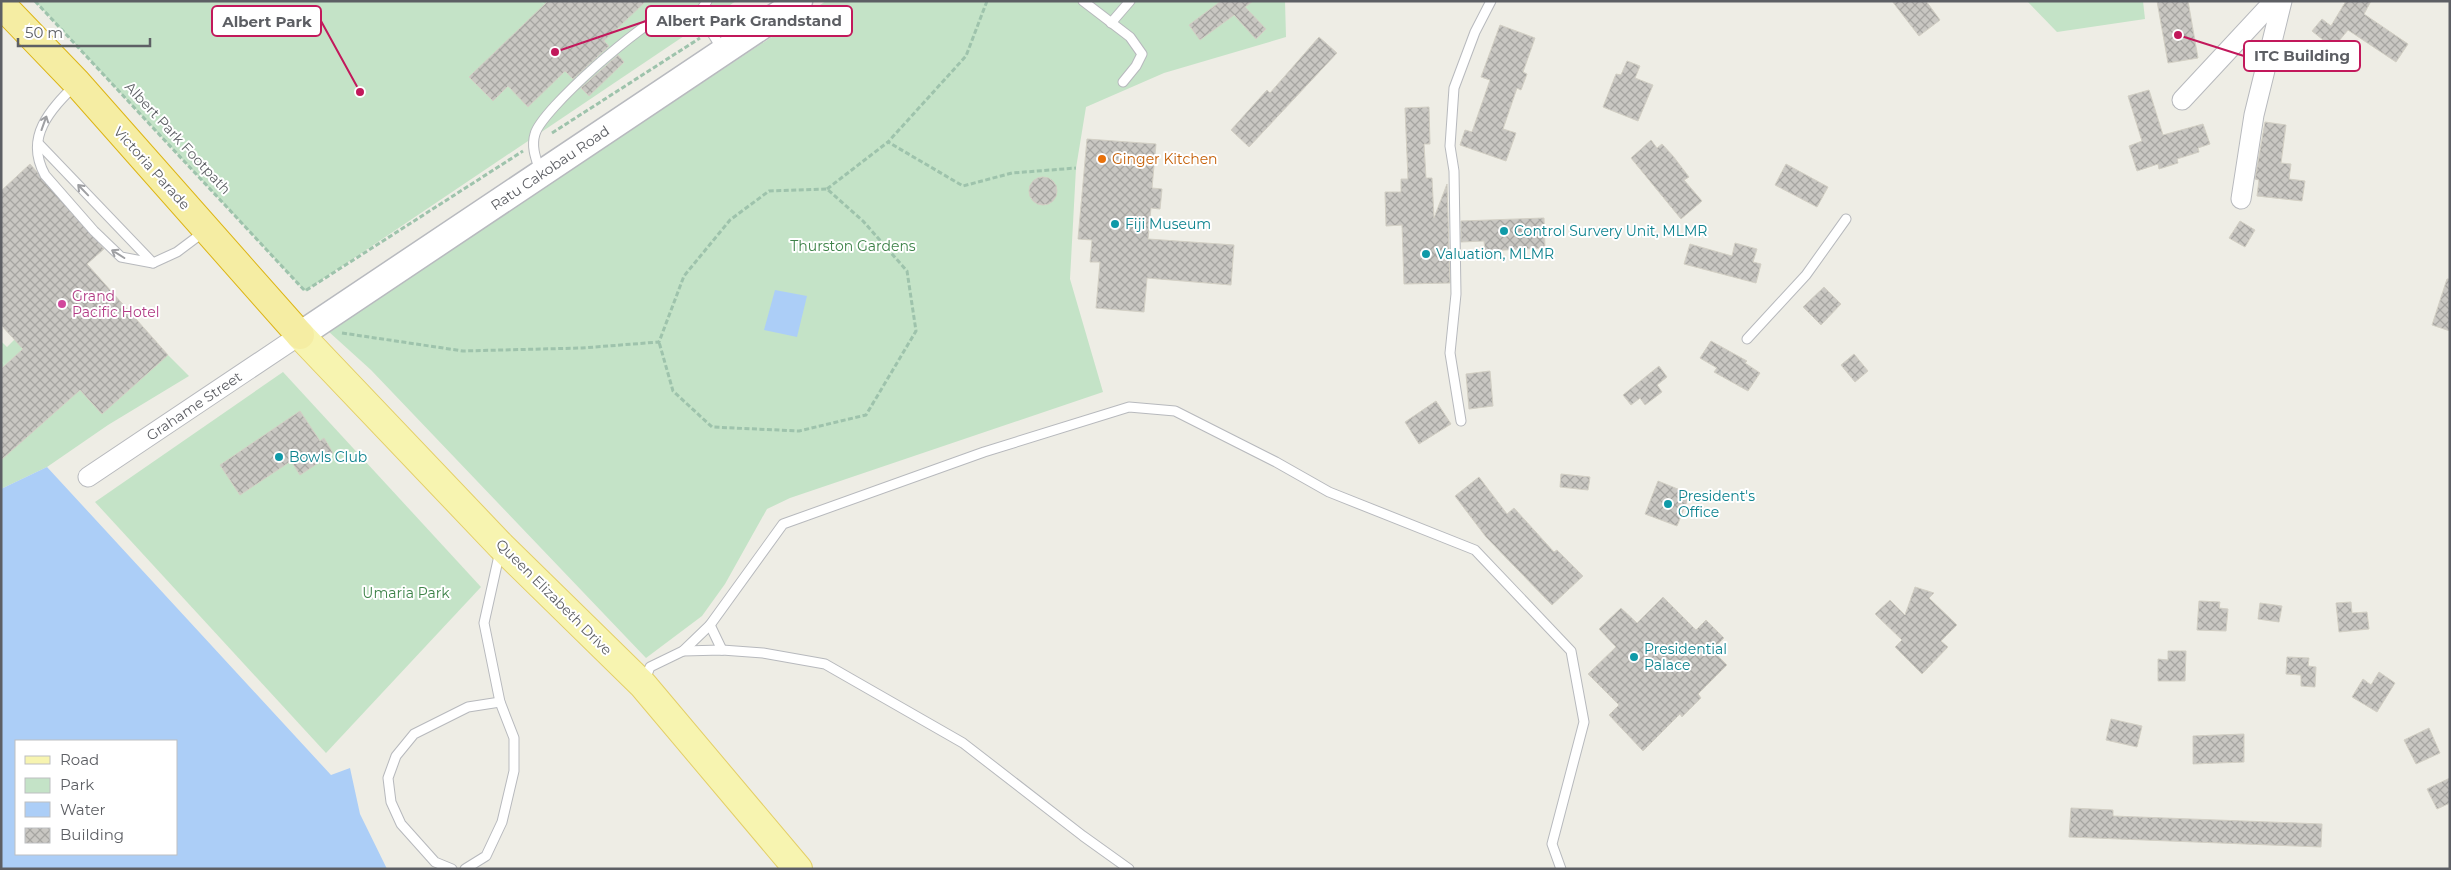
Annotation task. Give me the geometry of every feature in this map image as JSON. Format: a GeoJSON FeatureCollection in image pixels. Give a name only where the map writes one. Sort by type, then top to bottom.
{"type":"FeatureCollection","features":[{"type":"Feature","properties":{"kind":"highway","name":"Victoria Parade"},"geometry":{"type":"LineString","coordinates":[[1,4],[76,83],[300,335]]}},
{"type":"Feature","properties":{"kind":"main road","name":"Ratu Cakobau Road"},"geometry":{"type":"LineString","coordinates":[[300,335],[799,1]]}},
{"type":"Feature","properties":{"kind":"main road","name":"Queen Elizabeth Drive"},"geometry":{"type":"LineString","coordinates":[[300,335],[501,546],[643,685],[798,869]]}},
{"type":"Feature","properties":{"kind":"street"},"geometry":{"type":"LineString","coordinates":[[2182,100],[2274,1]]}},
{"type":"Feature","properties":{"kind":"street"},"geometry":{"type":"LineString","coordinates":[[2241,198],[2254,115],[2282,1]]}},
{"type":"Feature","properties":{"kind":"street","name":"Grahame Street"},"geometry":{"type":"LineString","coordinates":[[88,477],[300,335]]}},
{"type":"Feature","properties":{"kind":"lane"},"geometry":{"type":"LineString","coordinates":[[698,15],[707,1]]}},
{"type":"Feature","properties":{"kind":"lane"},"geometry":{"type":"LineString","coordinates":[[1083,1],[1130,37],[1142,54],[1136,66],[1123,82]]}},
{"type":"Feature","properties":{"kind":"lane"},"geometry":{"type":"LineString","coordinates":[[1111,23],[1130,1]]}},
{"type":"Feature","properties":{"kind":"lane"},"geometry":{"type":"LineString","coordinates":[[1461,421],[1450,353],[1456,294],[1454,171],[1450,146],[1454,88],[1475,32],[1491,1]]}},
{"type":"Feature","properties":{"kind":"lane"},"geometry":{"type":"LineString","coordinates":[[540,174],[532,146],[535,132],[566,95],[634,34],[670,12],[689,12],[698,15],[724,52]]}},
{"type":"Feature","properties":{"kind":"lane"},"geometry":{"type":"LineString","coordinates":[[76,83],[50,110],[43,122],[39,144],[39,164],[45,175],[94,231],[121,258],[153,263],[177,252],[207,229]]}},
{"type":"Feature","properties":{"kind":"lane"},"geometry":{"type":"LineString","coordinates":[[39,144],[153,263]]}},
{"type":"Feature","properties":{"kind":"lane"},"geometry":{"type":"LineString","coordinates":[[1747,339],[1806,275],[1846,219]]}},
{"type":"Feature","properties":{"kind":"lane"},"geometry":{"type":"LineString","coordinates":[[643,685],[650,667],[683,651],[710,625],[783,524],[984,452],[1129,407],[1175,411],[1276,462],[1329,492],[1475,550],[1571,651],[1584,722],[1552,844],[1561,869]]}},
{"type":"Feature","properties":{"kind":"lane"},"geometry":{"type":"LineString","coordinates":[[465,869],[486,856],[502,822],[514,772],[514,738],[500,702],[484,622],[501,546]]}},
{"type":"Feature","properties":{"kind":"lane"},"geometry":{"type":"LineString","coordinates":[[710,625],[722,650]]}},
{"type":"Feature","properties":{"kind":"lane"},"geometry":{"type":"LineString","coordinates":[[683,651],[722,650],[763,653],[825,664],[963,743],[1083,836],[1129,869]]}},
{"type":"Feature","properties":{"kind":"lane"},"geometry":{"type":"LineString","coordinates":[[452,869],[435,862],[401,824],[391,802],[388,778],[396,756],[414,734],[468,707],[500,702]]}},
{"type":"Feature","properties":{"kind":"path","name":"Albert Park Footpath"},"geometry":{"type":"LineString","coordinates":[[35,1],[305,291]]}},
{"type":"Feature","properties":{"kind":"path"},"geometry":{"type":"LineString","coordinates":[[826,189],[863,221],[907,272],[916,331],[866,414],[798,431],[712,427],[673,391],[659,342],[684,276],[730,220],[769,191],[826,189],[888,142],[966,56],[987,1]]}},
{"type":"Feature","properties":{"kind":"path"},"geometry":{"type":"LineString","coordinates":[[888,142],[962,186],[1012,173],[1076,168]]}},
{"type":"Feature","properties":{"kind":"path"},"geometry":{"type":"LineString","coordinates":[[338,332],[463,351],[582,348],[659,342]]}},
{"type":"Feature","properties":{"kind":"green space"},"geometry":{"type":"Polygon","coordinates":[[[35,1],[736,1],[305,291],[35,1]]]}},
{"type":"Feature","properties":{"kind":"green space","name":"Thurston Gardens"},"geometry":{"type":"Polygon","coordinates":[[[826,1],[1285,1],[1286,37],[1164,73],[1086,107],[1076,168],[1070,279],[1103,392],[790,498],[767,509],[725,584],[702,616],[646,658],[371,370],[328,331],[826,1]]]}},
{"type":"Feature","properties":{"kind":"green space"},"geometry":{"type":"Polygon","coordinates":[[[2027,1],[2143,1],[2145,19],[2057,32],[2027,1]]]}},
{"type":"Feature","properties":{"kind":"green space"},"geometry":{"type":"Polygon","coordinates":[[[40,334],[1,369],[1,341],[7,347],[14,340],[40,334]]]}},
{"type":"Feature","properties":{"kind":"green space"},"geometry":{"type":"Polygon","coordinates":[[[168,355],[189,376],[108,425],[47,467],[1,489],[1,460],[80,390],[102,414],[168,355]]]}},
{"type":"Feature","properties":{"kind":"green space","name":"Umaria Park"},"geometry":{"type":"Polygon","coordinates":[[[283,372],[481,587],[326,753],[95,502],[283,372]]]}},
{"type":"Feature","properties":{"kind":"water"},"geometry":{"type":"Polygon","coordinates":[[[775,290],[807,296],[797,337],[764,330],[775,290]]]}},
{"type":"Feature","properties":{"kind":"water"},"geometry":{"type":"Polygon","coordinates":[[[47,467],[331,775],[350,768],[360,814],[387,869],[1,869],[1,489],[47,467]]]}},
{"type":"Feature","properties":{"kind":"building"},"geometry":{"type":"Polygon","coordinates":[[[548,1],[646,1],[604,41],[609,46],[573,79],[565,71],[528,107],[508,86],[493,101],[469,77],[548,1]]]}},
{"type":"Feature","properties":{"kind":"building"},"geometry":{"type":"Polygon","coordinates":[[[1221,1],[1253,1],[1245,7],[1266,29],[1256,39],[1234,15],[1200,40],[1189,25],[1221,1]]]}},
{"type":"Feature","properties":{"kind":"building"},"geometry":{"type":"Polygon","coordinates":[[[1892,1],[1926,1],[1940,20],[1919,36],[1892,1]]]}},
{"type":"Feature","properties":{"kind":"building"},"geometry":{"type":"Polygon","coordinates":[[[2157,1],[2188,1],[2198,58],[2168,63],[2157,1]]]}},
{"type":"Feature","properties":{"kind":"building"},"geometry":{"type":"Polygon","coordinates":[[[2346,1],[2371,1],[2364,14],[2408,44],[2396,62],[2348,30],[2333,48],[2312,31],[2322,19],[2331,26],[2346,1]]]}},
{"type":"Feature","properties":{"kind":"building"},"geometry":{"type":"Polygon","coordinates":[[[1500,25],[1535,38],[1523,72],[1527,74],[1521,90],[1517,88],[1503,129],[1516,133],[1506,161],[1460,145],[1465,130],[1472,132],[1490,80],[1481,77],[1500,25]]]}},
{"type":"Feature","properties":{"kind":"building"},"geometry":{"type":"Polygon","coordinates":[[[1319,37],[1337,53],[1249,147],[1231,130],[1267,90],[1270,93],[1319,37]]]}},
{"type":"Feature","properties":{"kind":"building"},"geometry":{"type":"Polygon","coordinates":[[[618,55],[624,62],[589,96],[581,88],[618,55]]]}},
{"type":"Feature","properties":{"kind":"building"},"geometry":{"type":"Polygon","coordinates":[[[1627,61],[1640,66],[1635,78],[1653,85],[1638,121],[1603,107],[1616,74],[1621,75],[1627,61]]]}},
{"type":"Feature","properties":{"kind":"building"},"geometry":{"type":"Polygon","coordinates":[[[2149,90],[2163,135],[2203,124],[2210,144],[2198,148],[2199,152],[2177,159],[2178,163],[2159,169],[2158,164],[2137,171],[2129,146],[2142,141],[2128,96],[2149,90]]]}},
{"type":"Feature","properties":{"kind":"building","name":"Valuation, MLMR"},"geometry":{"type":"Polygon","coordinates":[[[1429,107],[1430,144],[1424,144],[1426,178],[1432,178],[1434,218],[1447,184],[1450,283],[1404,284],[1402,225],[1386,226],[1385,192],[1401,192],[1401,179],[1408,179],[1405,108],[1429,107]]]}},
{"type":"Feature","properties":{"kind":"building"},"geometry":{"type":"Polygon","coordinates":[[[2265,122],[2286,125],[2281,163],[2291,164],[2289,179],[2305,181],[2302,201],[2257,196],[2259,180],[2255,179],[2265,122]]]}},
{"type":"Feature","properties":{"kind":"building","name":"Fiji Museum"},"geometry":{"type":"Polygon","coordinates":[[[1087,139],[1156,144],[1152,188],[1162,189],[1160,209],[1151,208],[1148,239],[1234,245],[1231,285],[1147,278],[1144,312],[1096,308],[1100,262],[1090,262],[1092,240],[1078,239],[1087,139]]]}},
{"type":"Feature","properties":{"kind":"building"},"geometry":{"type":"Polygon","coordinates":[[[1651,140],[1657,148],[1662,144],[1673,156],[1689,177],[1684,180],[1702,201],[1681,219],[1631,158],[1651,140]]]}},
{"type":"Feature","properties":{"kind":"building","name":"Grand Pacific Hotel"},"geometry":{"type":"Polygon","coordinates":[[[30,164],[104,249],[87,264],[168,355],[102,414],[80,390],[1,460],[1,369],[23,349],[1,325],[1,191],[30,164]]]}},
{"type":"Feature","properties":{"kind":"building"},"geometry":{"type":"Polygon","coordinates":[[[1786,164],[1828,187],[1817,207],[1775,185],[1786,164]]]}},
{"type":"Feature","properties":{"kind":"building"},"geometry":{"type":"Polygon","coordinates":[[[1043,177],[1053,181],[1057,191],[1053,201],[1043,205],[1033,201],[1029,191],[1033,181],[1043,177]]]}},
{"type":"Feature","properties":{"kind":"building","name":"Control Survery Unit, MLMR"},"geometry":{"type":"Polygon","coordinates":[[[1544,218],[1545,248],[1485,251],[1484,241],[1461,242],[1461,221],[1544,218]]]}},
{"type":"Feature","properties":{"kind":"building"},"geometry":{"type":"Polygon","coordinates":[[[2240,221],[2255,230],[2245,247],[2229,238],[2240,221]]]}},
{"type":"Feature","properties":{"kind":"building"},"geometry":{"type":"Polygon","coordinates":[[[1735,243],[1757,249],[1753,262],[1761,264],[1756,283],[1684,264],[1690,244],[1732,256],[1735,243]]]}},
{"type":"Feature","properties":{"kind":"building"},"geometry":{"type":"Polygon","coordinates":[[[2447,279],[2450,279],[2450,331],[2432,325],[2447,279]]]}},
{"type":"Feature","properties":{"kind":"building"},"geometry":{"type":"Polygon","coordinates":[[[1824,287],[1841,304],[1821,325],[1803,307],[1824,287]]]}},
{"type":"Feature","properties":{"kind":"building"},"geometry":{"type":"Polygon","coordinates":[[[1711,341],[1747,361],[1745,363],[1760,373],[1748,391],[1714,372],[1717,368],[1700,358],[1711,341]]]}},
{"type":"Feature","properties":{"kind":"building"},"geometry":{"type":"Polygon","coordinates":[[[1854,354],[1868,371],[1855,382],[1841,365],[1854,354]]]}},
{"type":"Feature","properties":{"kind":"building"},"geometry":{"type":"Polygon","coordinates":[[[1659,366],[1667,377],[1657,385],[1662,392],[1645,405],[1640,398],[1631,405],[1623,395],[1659,366]]]}},
{"type":"Feature","properties":{"kind":"building"},"geometry":{"type":"Polygon","coordinates":[[[1490,371],[1493,406],[1469,409],[1466,374],[1490,371]]]}},
{"type":"Feature","properties":{"kind":"building"},"geometry":{"type":"Polygon","coordinates":[[[1436,401],[1451,424],[1419,444],[1405,422],[1436,401]]]}},
{"type":"Feature","properties":{"kind":"building","name":"Bowls Club"},"geometry":{"type":"Polygon","coordinates":[[[300,411],[320,441],[324,438],[333,453],[300,475],[291,461],[240,495],[220,465],[300,411]]]}},
{"type":"Feature","properties":{"kind":"building"},"geometry":{"type":"Polygon","coordinates":[[[1561,474],[1590,477],[1588,490],[1560,487],[1561,474]]]}},
{"type":"Feature","properties":{"kind":"building"},"geometry":{"type":"Polygon","coordinates":[[[1479,477],[1507,514],[1514,508],[1554,552],[1557,550],[1583,576],[1552,605],[1486,537],[1455,496],[1479,477]]]}},
{"type":"Feature","properties":{"kind":"building","name":"President's Office"},"geometry":{"type":"Polygon","coordinates":[[[1658,481],[1690,494],[1677,526],[1645,514],[1658,481]]]}},
{"type":"Feature","properties":{"kind":"building"},"geometry":{"type":"Polygon","coordinates":[[[1915,587],[1934,593],[1929,598],[1957,625],[1941,641],[1948,647],[1922,674],[1895,647],[1902,640],[1875,614],[1890,600],[1905,615],[1915,587]]]}},
{"type":"Feature","properties":{"kind":"building","name":"Presidential Palace"},"geometry":{"type":"Polygon","coordinates":[[[1663,597],[1696,630],[1706,620],[1724,638],[1712,650],[1727,665],[1698,694],[1701,698],[1682,717],[1680,714],[1643,751],[1609,715],[1619,705],[1588,674],[1616,647],[1599,629],[1621,608],[1637,623],[1663,597]]]}},
{"type":"Feature","properties":{"kind":"building"},"geometry":{"type":"Polygon","coordinates":[[[2199,601],[2220,602],[2219,608],[2228,609],[2226,631],[2197,630],[2199,601]]]}},
{"type":"Feature","properties":{"kind":"building"},"geometry":{"type":"Polygon","coordinates":[[[2351,602],[2352,613],[2367,612],[2369,629],[2339,632],[2336,603],[2351,602]]]}},
{"type":"Feature","properties":{"kind":"building"},"geometry":{"type":"Polygon","coordinates":[[[2260,603],[2282,606],[2279,622],[2258,619],[2260,603]]]}},
{"type":"Feature","properties":{"kind":"building"},"geometry":{"type":"Polygon","coordinates":[[[2168,651],[2186,651],[2185,681],[2158,681],[2158,659],[2168,660],[2168,651]]]}},
{"type":"Feature","properties":{"kind":"building"},"geometry":{"type":"Polygon","coordinates":[[[2287,657],[2309,658],[2308,666],[2316,667],[2315,687],[2301,686],[2301,675],[2286,674],[2287,657]]]}},
{"type":"Feature","properties":{"kind":"building"},"geometry":{"type":"Polygon","coordinates":[[[2379,672],[2395,683],[2377,712],[2352,697],[2363,679],[2371,685],[2379,672]]]}},
{"type":"Feature","properties":{"kind":"building"},"geometry":{"type":"Polygon","coordinates":[[[2111,719],[2142,726],[2137,747],[2106,740],[2111,719]]]}},
{"type":"Feature","properties":{"kind":"building"},"geometry":{"type":"Polygon","coordinates":[[[2429,728],[2440,753],[2416,764],[2404,740],[2429,728]]]}},
{"type":"Feature","properties":{"kind":"building"},"geometry":{"type":"Polygon","coordinates":[[[2244,734],[2244,762],[2193,764],[2193,736],[2244,734]]]}},
{"type":"Feature","properties":{"kind":"building"},"geometry":{"type":"Polygon","coordinates":[[[2450,778],[2450,803],[2437,809],[2427,789],[2450,778]]]}},
{"type":"Feature","properties":{"kind":"building"},"geometry":{"type":"Polygon","coordinates":[[[2071,808],[2113,810],[2113,816],[2322,824],[2321,847],[2069,837],[2071,808]]]}},
{"type":"Feature","properties":{"kind":"place","name":"ITC Building"},"geometry":{"type":"Point","coordinates":[2178,35]}},
{"type":"Feature","properties":{"kind":"place","name":"Albert Park Grandstand"},"geometry":{"type":"Point","coordinates":[555,52]}},
{"type":"Feature","properties":{"kind":"place","name":"Albert Park"},"geometry":{"type":"Point","coordinates":[360,92]}},
{"type":"Feature","properties":{"kind":"place","name":"Ginger Kitchen"},"geometry":{"type":"Point","coordinates":[1102,159]}},
{"type":"Feature","properties":{"kind":"place","name":"Fiji Museum"},"geometry":{"type":"Point","coordinates":[1115,224]}},
{"type":"Feature","properties":{"kind":"place","name":"Control Survery Unit, MLMR"},"geometry":{"type":"Point","coordinates":[1504,231]}},
{"type":"Feature","properties":{"kind":"place","name":"Valuation, MLMR"},"geometry":{"type":"Point","coordinates":[1426,254]}},
{"type":"Feature","properties":{"kind":"place","name":"Grand Pacific Hotel"},"geometry":{"type":"Point","coordinates":[62,304]}},
{"type":"Feature","properties":{"kind":"place","name":"Bowls Club"},"geometry":{"type":"Point","coordinates":[279,457]}},
{"type":"Feature","properties":{"kind":"place","name":"President's Office"},"geometry":{"type":"Point","coordinates":[1668,504]}},
{"type":"Feature","properties":{"kind":"place","name":"Presidential Palace"},"geometry":{"type":"Point","coordinates":[1634,657]}}]}
